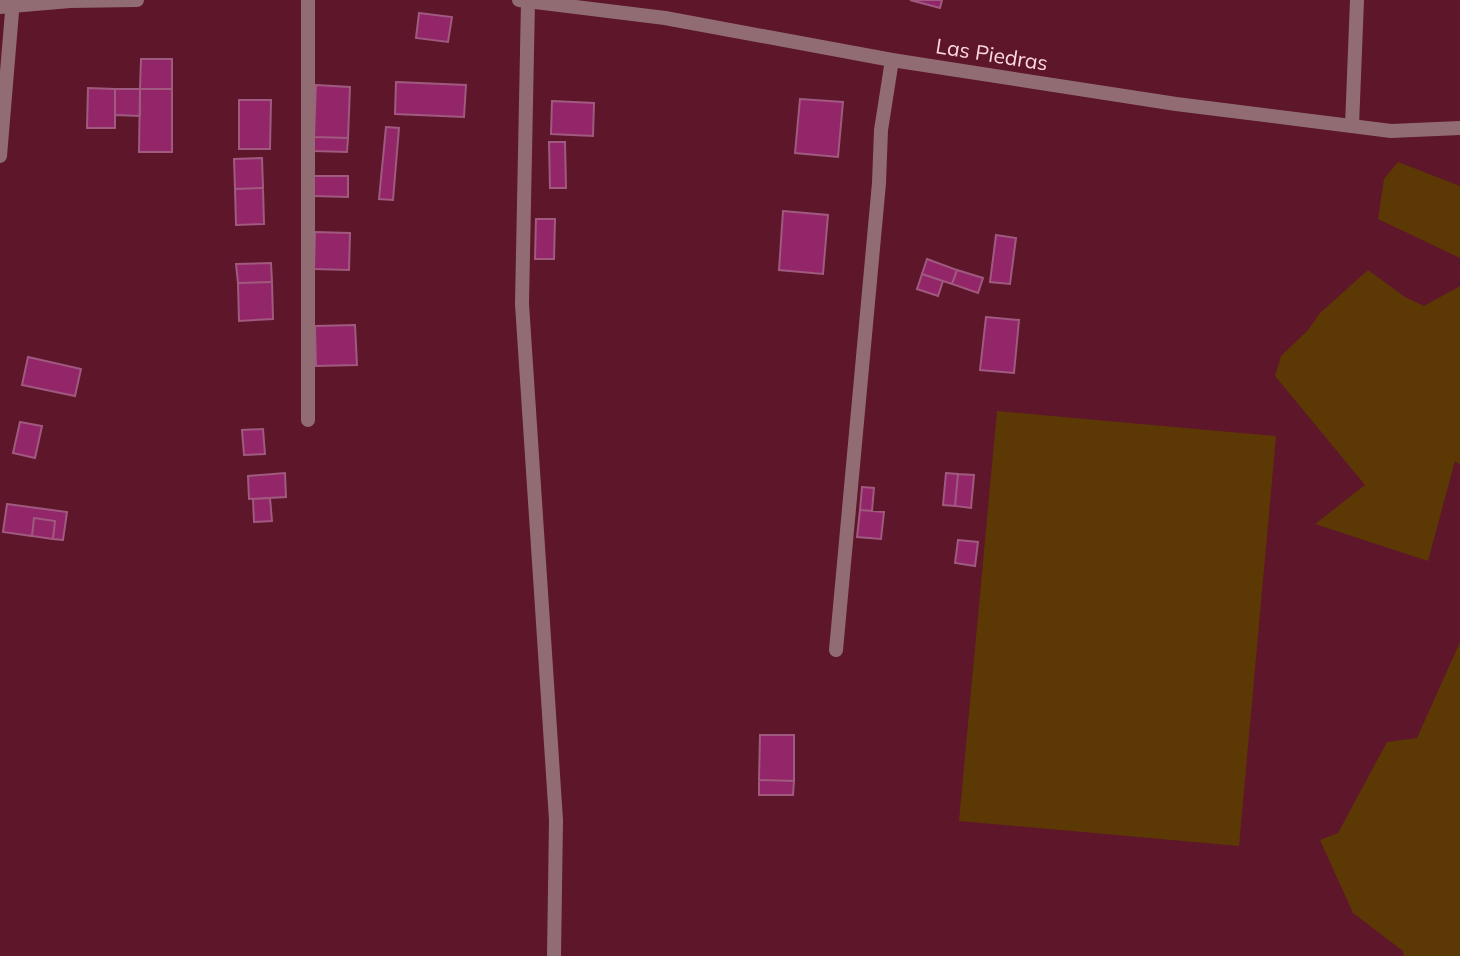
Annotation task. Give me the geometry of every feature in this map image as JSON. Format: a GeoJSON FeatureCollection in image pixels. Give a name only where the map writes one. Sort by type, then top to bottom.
{"type":"FeatureCollection","features":[{"type":"Feature","properties":{"kind":"street"},"geometry":{"type":"LineString","coordinates":[[0,156],[9,4],[138,0]]}},
{"type":"Feature","properties":{"kind":"street"},"geometry":{"type":"LineString","coordinates":[[308,0],[308,420]]}},
{"type":"Feature","properties":{"kind":"street"},"geometry":{"type":"LineString","coordinates":[[1352,126],[1357,0]]}},
{"type":"Feature","properties":{"kind":"street"},"geometry":{"type":"LineString","coordinates":[[524,1],[522,304],[556,820],[554,956]]}},
{"type":"Feature","properties":{"kind":"street","name":"Las Piedras"},"geometry":{"type":"LineString","coordinates":[[524,1],[665,18],[892,60],[1176,104],[1391,131],[1460,128]]}},
{"type":"Feature","properties":{"kind":"street"},"geometry":{"type":"LineString","coordinates":[[836,650],[881,130],[892,60]]}},
{"type":"Feature","properties":{"kind":"shaded area"},"geometry":{"type":"Polygon","coordinates":[[[1398,162],[1460,186],[1460,258],[1378,219],[1384,179],[1398,162]]]}},
{"type":"Feature","properties":{"kind":"shaded area"},"geometry":{"type":"Polygon","coordinates":[[[1368,270],[1405,297],[1424,306],[1460,286],[1460,465],[1455,461],[1428,561],[1315,524],[1365,485],[1275,376],[1281,356],[1308,330],[1320,313],[1368,270]]]}},
{"type":"Feature","properties":{"kind":"shaded area"},"geometry":{"type":"Polygon","coordinates":[[[997,411],[1276,436],[1239,846],[959,821],[997,411]]]}},
{"type":"Feature","properties":{"kind":"shaded area"},"geometry":{"type":"Polygon","coordinates":[[[1460,642],[1460,956],[1404,956],[1403,951],[1353,913],[1320,840],[1338,833],[1387,742],[1417,738],[1460,642]]]}},
{"type":"Feature","properties":{"kind":"building"},"geometry":{"type":"Polygon","coordinates":[[[910,0],[942,0],[940,8],[910,0]]]}},
{"type":"Feature","properties":{"kind":"building"},"geometry":{"type":"Polygon","coordinates":[[[419,13],[452,17],[448,42],[416,38],[419,13]]]}},
{"type":"Feature","properties":{"kind":"building"},"geometry":{"type":"Polygon","coordinates":[[[141,59],[172,59],[172,89],[140,89],[141,59]]]}},
{"type":"Feature","properties":{"kind":"building"},"geometry":{"type":"Polygon","coordinates":[[[396,82],[466,85],[464,117],[395,114],[396,82]]]}},
{"type":"Feature","properties":{"kind":"building"},"geometry":{"type":"Polygon","coordinates":[[[316,85],[350,87],[348,138],[314,137],[316,85]]]}},
{"type":"Feature","properties":{"kind":"building"},"geometry":{"type":"Polygon","coordinates":[[[88,88],[115,89],[115,128],[87,128],[88,88]]]}},
{"type":"Feature","properties":{"kind":"building"},"geometry":{"type":"Polygon","coordinates":[[[115,89],[140,89],[140,116],[115,115],[115,89]]]}},
{"type":"Feature","properties":{"kind":"building"},"geometry":{"type":"Polygon","coordinates":[[[140,89],[172,89],[172,152],[139,152],[140,89]]]}},
{"type":"Feature","properties":{"kind":"building"},"geometry":{"type":"Polygon","coordinates":[[[800,99],[843,102],[838,157],[795,153],[800,99]]]}},
{"type":"Feature","properties":{"kind":"building"},"geometry":{"type":"Polygon","coordinates":[[[239,100],[271,100],[270,149],[239,149],[239,100]]]}},
{"type":"Feature","properties":{"kind":"building"},"geometry":{"type":"Polygon","coordinates":[[[552,101],[594,103],[593,136],[551,134],[552,101]]]}},
{"type":"Feature","properties":{"kind":"building"},"geometry":{"type":"Polygon","coordinates":[[[386,127],[399,128],[393,200],[379,199],[386,127]]]}},
{"type":"Feature","properties":{"kind":"building"},"geometry":{"type":"Polygon","coordinates":[[[314,137],[348,138],[347,152],[314,151],[314,137]]]}},
{"type":"Feature","properties":{"kind":"building"},"geometry":{"type":"Polygon","coordinates":[[[549,142],[565,142],[566,188],[550,188],[549,142]]]}},
{"type":"Feature","properties":{"kind":"building"},"geometry":{"type":"Polygon","coordinates":[[[262,158],[263,188],[235,189],[234,159],[262,158]]]}},
{"type":"Feature","properties":{"kind":"building"},"geometry":{"type":"Polygon","coordinates":[[[313,176],[348,176],[348,197],[313,196],[313,176]]]}},
{"type":"Feature","properties":{"kind":"building"},"geometry":{"type":"Polygon","coordinates":[[[263,188],[264,224],[236,225],[235,189],[263,188]]]}},
{"type":"Feature","properties":{"kind":"building"},"geometry":{"type":"Polygon","coordinates":[[[783,211],[828,215],[823,274],[779,270],[783,211]]]}},
{"type":"Feature","properties":{"kind":"building"},"geometry":{"type":"Polygon","coordinates":[[[536,219],[555,219],[554,259],[535,259],[536,219]]]}},
{"type":"Feature","properties":{"kind":"building"},"geometry":{"type":"Polygon","coordinates":[[[315,232],[350,233],[349,270],[314,269],[315,232]]]}},
{"type":"Feature","properties":{"kind":"building"},"geometry":{"type":"Polygon","coordinates":[[[996,235],[1016,238],[1010,284],[990,282],[996,235]]]}},
{"type":"Feature","properties":{"kind":"building"},"geometry":{"type":"Polygon","coordinates":[[[927,259],[957,270],[952,284],[922,274],[927,259]]]}},
{"type":"Feature","properties":{"kind":"building"},"geometry":{"type":"Polygon","coordinates":[[[271,263],[272,282],[238,283],[236,264],[271,263]]]}},
{"type":"Feature","properties":{"kind":"building"},"geometry":{"type":"Polygon","coordinates":[[[957,270],[983,278],[978,293],[952,284],[957,270]]]}},
{"type":"Feature","properties":{"kind":"building"},"geometry":{"type":"Polygon","coordinates":[[[922,274],[943,281],[938,296],[917,289],[922,274]]]}},
{"type":"Feature","properties":{"kind":"building"},"geometry":{"type":"Polygon","coordinates":[[[272,282],[273,319],[239,321],[238,283],[272,282]]]}},
{"type":"Feature","properties":{"kind":"building"},"geometry":{"type":"Polygon","coordinates":[[[986,317],[1019,320],[1014,373],[980,370],[986,317]]]}},
{"type":"Feature","properties":{"kind":"building"},"geometry":{"type":"Polygon","coordinates":[[[355,325],[357,365],[316,366],[315,326],[355,325]]]}},
{"type":"Feature","properties":{"kind":"building"},"geometry":{"type":"Polygon","coordinates":[[[28,357],[81,369],[75,396],[22,385],[28,357]]]}},
{"type":"Feature","properties":{"kind":"building"},"geometry":{"type":"Polygon","coordinates":[[[20,422],[42,426],[35,458],[13,453],[20,422]]]}},
{"type":"Feature","properties":{"kind":"building"},"geometry":{"type":"Polygon","coordinates":[[[263,429],[265,454],[244,455],[242,430],[263,429]]]}},
{"type":"Feature","properties":{"kind":"building"},"geometry":{"type":"Polygon","coordinates":[[[285,473],[286,497],[249,499],[248,476],[285,473]]]}},
{"type":"Feature","properties":{"kind":"building"},"geometry":{"type":"Polygon","coordinates":[[[946,473],[958,474],[955,506],[943,505],[946,473]]]}},
{"type":"Feature","properties":{"kind":"building"},"geometry":{"type":"Polygon","coordinates":[[[958,474],[974,475],[971,508],[955,506],[958,474]]]}},
{"type":"Feature","properties":{"kind":"building"},"geometry":{"type":"Polygon","coordinates":[[[862,487],[874,488],[872,511],[860,510],[862,487]]]}},
{"type":"Feature","properties":{"kind":"building"},"geometry":{"type":"Polygon","coordinates":[[[270,498],[272,521],[254,522],[253,499],[270,498]]]}},
{"type":"Feature","properties":{"kind":"building"},"geometry":{"type":"Polygon","coordinates":[[[7,504],[67,512],[63,540],[53,539],[55,521],[34,518],[32,536],[3,532],[7,504]]]}},
{"type":"Feature","properties":{"kind":"building"},"geometry":{"type":"Polygon","coordinates":[[[860,510],[884,512],[881,539],[857,537],[860,510]]]}},
{"type":"Feature","properties":{"kind":"building"},"geometry":{"type":"Polygon","coordinates":[[[34,518],[55,521],[53,539],[32,536],[34,518]]]}},
{"type":"Feature","properties":{"kind":"building"},"geometry":{"type":"Polygon","coordinates":[[[958,540],[978,542],[975,566],[955,563],[958,540]]]}},
{"type":"Feature","properties":{"kind":"building"},"geometry":{"type":"Polygon","coordinates":[[[760,735],[794,735],[794,781],[759,780],[760,735]]]}},
{"type":"Feature","properties":{"kind":"building"},"geometry":{"type":"Polygon","coordinates":[[[759,780],[794,781],[793,795],[759,795],[759,780]]]}}]}
